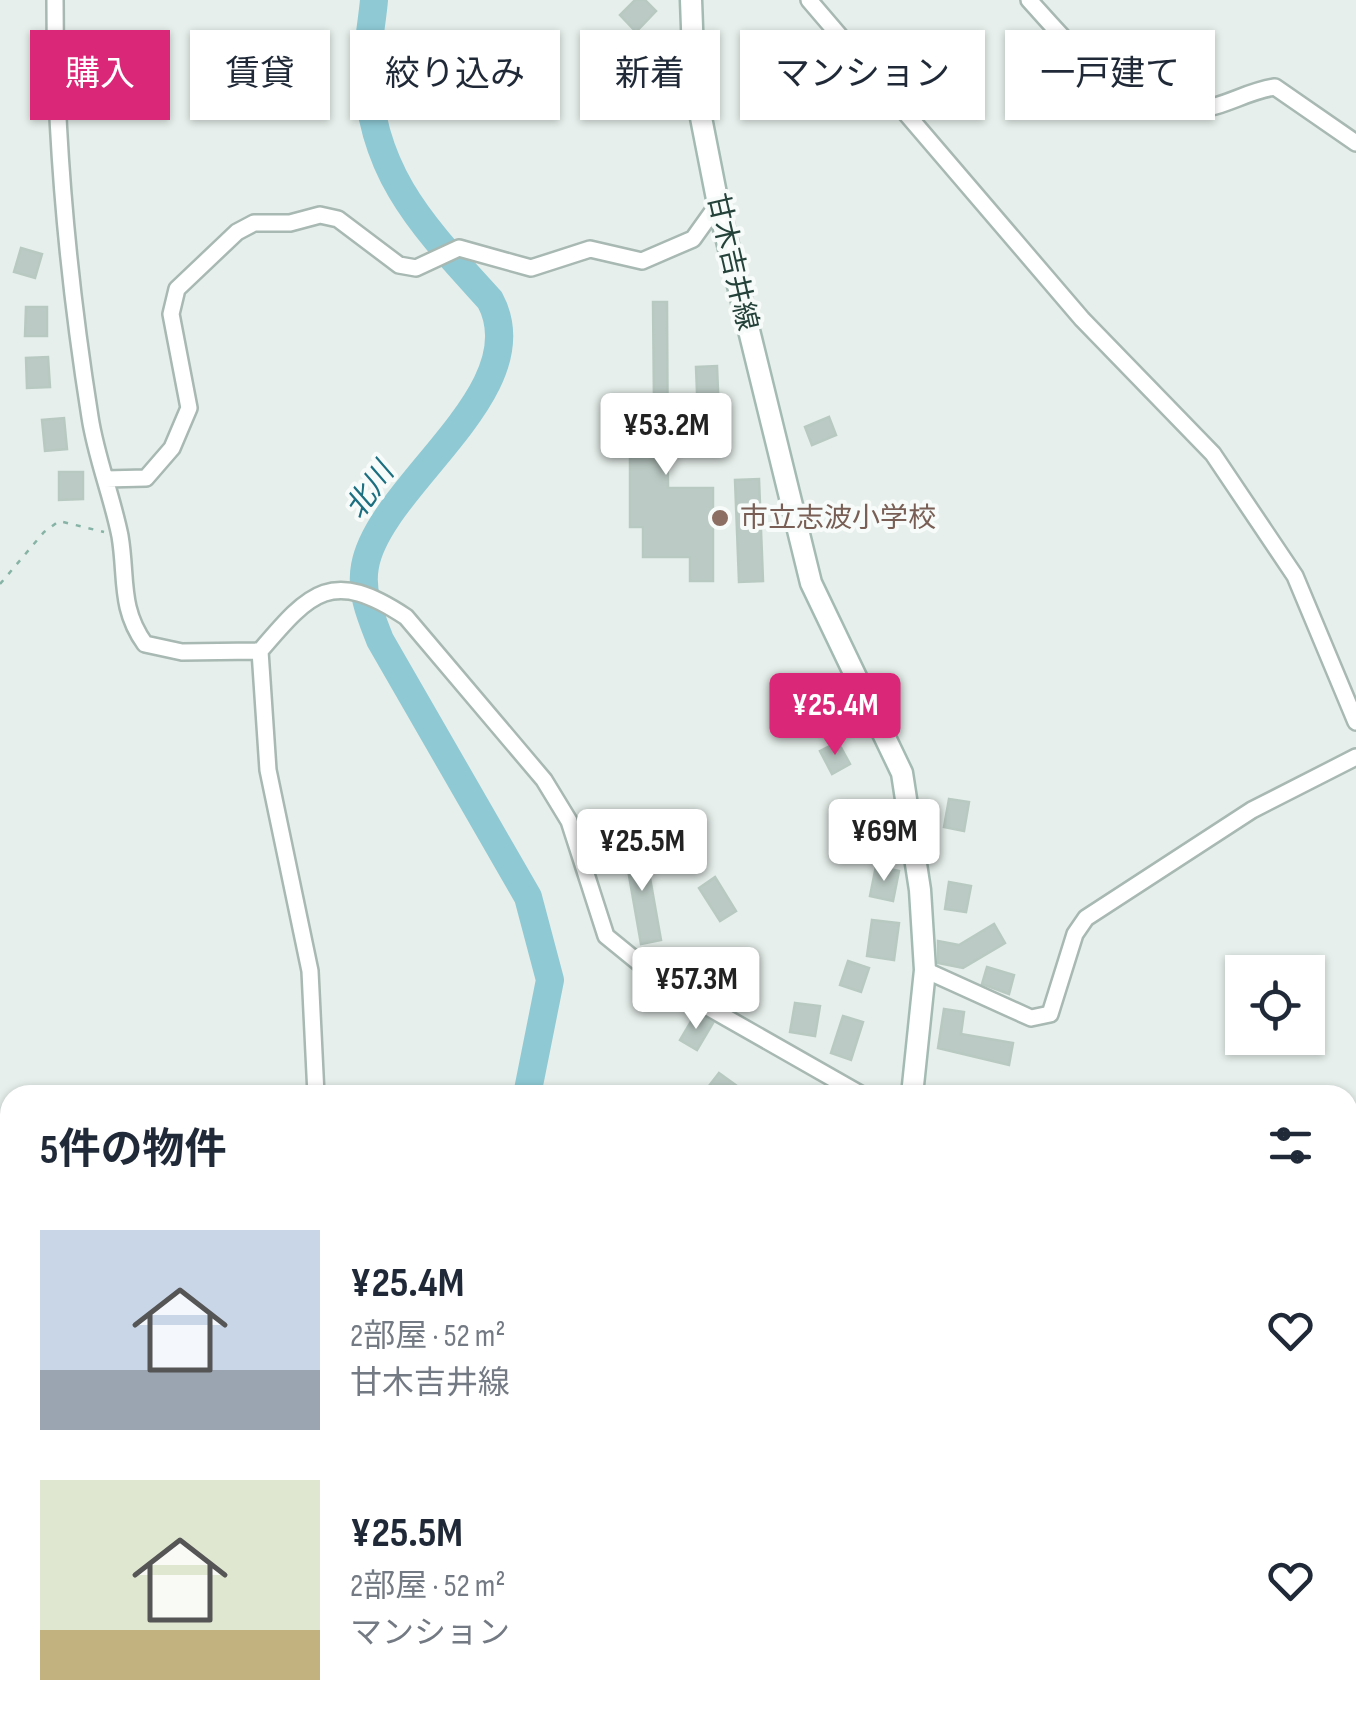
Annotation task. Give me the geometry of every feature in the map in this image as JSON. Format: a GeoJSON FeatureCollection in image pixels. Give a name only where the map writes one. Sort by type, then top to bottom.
{"type":"FeatureCollection","features":[{"type":"Feature","properties":{"kind":"main road","name":"甘木吉井線"},"geometry":{"type":"LineString","coordinates":[[691,0],[694,82],[718,204],[810,583],[902,773],[920,890],[925,970],[913,1085]]}},
{"type":"Feature","properties":{"kind":"street"},"geometry":{"type":"LineString","coordinates":[[55,0],[60,158],[71,281],[91,422],[120,537],[123,598],[129,622],[145,644],[182,652],[260,651]]}},
{"type":"Feature","properties":{"kind":"street"},"geometry":{"type":"LineString","coordinates":[[809,0],[1082,318],[1213,454],[1294,576],[1356,722]]}},
{"type":"Feature","properties":{"kind":"street"},"geometry":{"type":"LineString","coordinates":[[1028,0],[1074,48],[1134,96],[1192,110],[1274,87],[1356,142]]}},
{"type":"Feature","properties":{"kind":"street"},"geometry":{"type":"LineString","coordinates":[[104,480],[146,478],[180,434],[190,408],[171,314],[177,289],[213,252],[254,223],[290,223],[320,216],[338,219],[399,266],[416,268],[460,248],[531,268],[590,249],[642,261],[654,259],[694,239],[718,204]]}},
{"type":"Feature","properties":{"kind":"street"},"geometry":{"type":"LineString","coordinates":[[316,1085],[310,971],[268,770],[260,651],[297,608],[322,590],[343,587],[379,599],[406,617],[544,780],[569,821],[606,936],[660,980],[844,1085]]}},
{"type":"Feature","properties":{"kind":"street"},"geometry":{"type":"LineString","coordinates":[[925,970],[1031,1018],[1050,1014],[1075,934],[1086,918],[1252,810],[1356,758]]}},
{"type":"Feature","properties":{"kind":"path"},"geometry":{"type":"LineString","coordinates":[[0,584],[44,532],[59,521],[120,537]]}},
{"type":"Feature","properties":{"kind":"building"},"geometry":{"type":"Polygon","coordinates":[[[635,0],[645,0],[656,11],[638,30],[620,15],[635,0]]]}},
{"type":"Feature","properties":{"kind":"building"},"geometry":{"type":"Polygon","coordinates":[[[21,248],[42,254],[35,278],[14,272],[21,248]]]}},
{"type":"Feature","properties":{"kind":"building"},"geometry":{"type":"Polygon","coordinates":[[[653,302],[667,302],[668,488],[713,488],[713,581],[690,581],[690,557],[643,557],[643,527],[630,527],[630,404],[654,404],[653,302]]]}},
{"type":"Feature","properties":{"kind":"building"},"geometry":{"type":"Polygon","coordinates":[[[26,307],[47,307],[47,336],[25,336],[26,307]]]}},
{"type":"Feature","properties":{"kind":"building"},"geometry":{"type":"Polygon","coordinates":[[[48,357],[50,387],[27,388],[26,358],[48,357]]]}},
{"type":"Feature","properties":{"kind":"building"},"geometry":{"type":"Polygon","coordinates":[[[717,366],[719,415],[713,415],[713,444],[699,444],[696,367],[717,366]]]}},
{"type":"Feature","properties":{"kind":"building"},"geometry":{"type":"Polygon","coordinates":[[[829,417],[836,435],[812,445],[805,427],[829,417]]]}},
{"type":"Feature","properties":{"kind":"building"},"geometry":{"type":"Polygon","coordinates":[[[64,418],[67,449],[45,451],[42,420],[64,418]]]}},
{"type":"Feature","properties":{"kind":"building"},"geometry":{"type":"Polygon","coordinates":[[[59,472],[83,472],[83,499],[59,500],[59,472]]]}},
{"type":"Feature","properties":{"kind":"building"},"geometry":{"type":"Polygon","coordinates":[[[759,479],[763,581],[739,582],[735,480],[759,479]]]}},
{"type":"Feature","properties":{"kind":"building"},"geometry":{"type":"Polygon","coordinates":[[[838,742],[850,764],[832,774],[820,751],[838,742]]]}},
{"type":"Feature","properties":{"kind":"building"},"geometry":{"type":"Polygon","coordinates":[[[949,799],[969,802],[964,831],[944,827],[949,799]]]}},
{"type":"Feature","properties":{"kind":"building"},"geometry":{"type":"Polygon","coordinates":[[[644,844],[661,940],[641,944],[624,847],[644,844]]]}},
{"type":"Feature","properties":{"kind":"building"},"geometry":{"type":"Polygon","coordinates":[[[876,866],[899,871],[893,901],[870,896],[876,866]]]}},
{"type":"Feature","properties":{"kind":"building"},"geometry":{"type":"Polygon","coordinates":[[[715,877],[736,911],[720,921],[699,888],[715,877]]]}},
{"type":"Feature","properties":{"kind":"building"},"geometry":{"type":"Polygon","coordinates":[[[949,882],[971,886],[966,912],[945,909],[949,882]]]}},
{"type":"Feature","properties":{"kind":"building"},"geometry":{"type":"Polygon","coordinates":[[[872,920],[899,923],[894,960],[867,956],[872,920]]]}},
{"type":"Feature","properties":{"kind":"building"},"geometry":{"type":"Polygon","coordinates":[[[994,924],[1005,943],[963,968],[938,963],[938,941],[959,945],[994,924]]]}},
{"type":"Feature","properties":{"kind":"building"},"geometry":{"type":"Polygon","coordinates":[[[848,961],[869,968],[861,992],[840,985],[848,961]]]}},
{"type":"Feature","properties":{"kind":"building"},"geometry":{"type":"Polygon","coordinates":[[[987,967],[1014,975],[1009,994],[982,984],[987,967]]]}},
{"type":"Feature","properties":{"kind":"building"},"geometry":{"type":"Polygon","coordinates":[[[795,1003],[820,1006],[815,1036],[790,1032],[795,1003]]]}},
{"type":"Feature","properties":{"kind":"building"},"geometry":{"type":"Polygon","coordinates":[[[944,1009],[964,1012],[961,1034],[1013,1043],[1009,1065],[938,1048],[944,1009]]]}},
{"type":"Feature","properties":{"kind":"building"},"geometry":{"type":"Polygon","coordinates":[[[696,1013],[713,1023],[697,1050],[680,1040],[696,1013]]]}},
{"type":"Feature","properties":{"kind":"building"},"geometry":{"type":"Polygon","coordinates":[[[843,1016],[863,1022],[851,1060],[831,1053],[843,1016]]]}},
{"type":"Feature","properties":{"kind":"building"},"geometry":{"type":"Polygon","coordinates":[[[719,1073],[736,1085],[710,1085],[719,1073]]]}},
{"type":"Feature","properties":{"kind":"waterway","name":"北川"},"geometry":{"type":"LineString","coordinates":[[374,0],[367,69],[378,139],[390,169],[423,223],[490,300],[499,334],[493,369],[476,403],[376,535],[365,566],[365,595],[380,640],[528,897],[550,980],[529,1085]]}},
{"type":"Feature","properties":{"kind":"place","name":"市立志波小学校"},"geometry":{"type":"Point","coordinates":[720,518]}}]}
